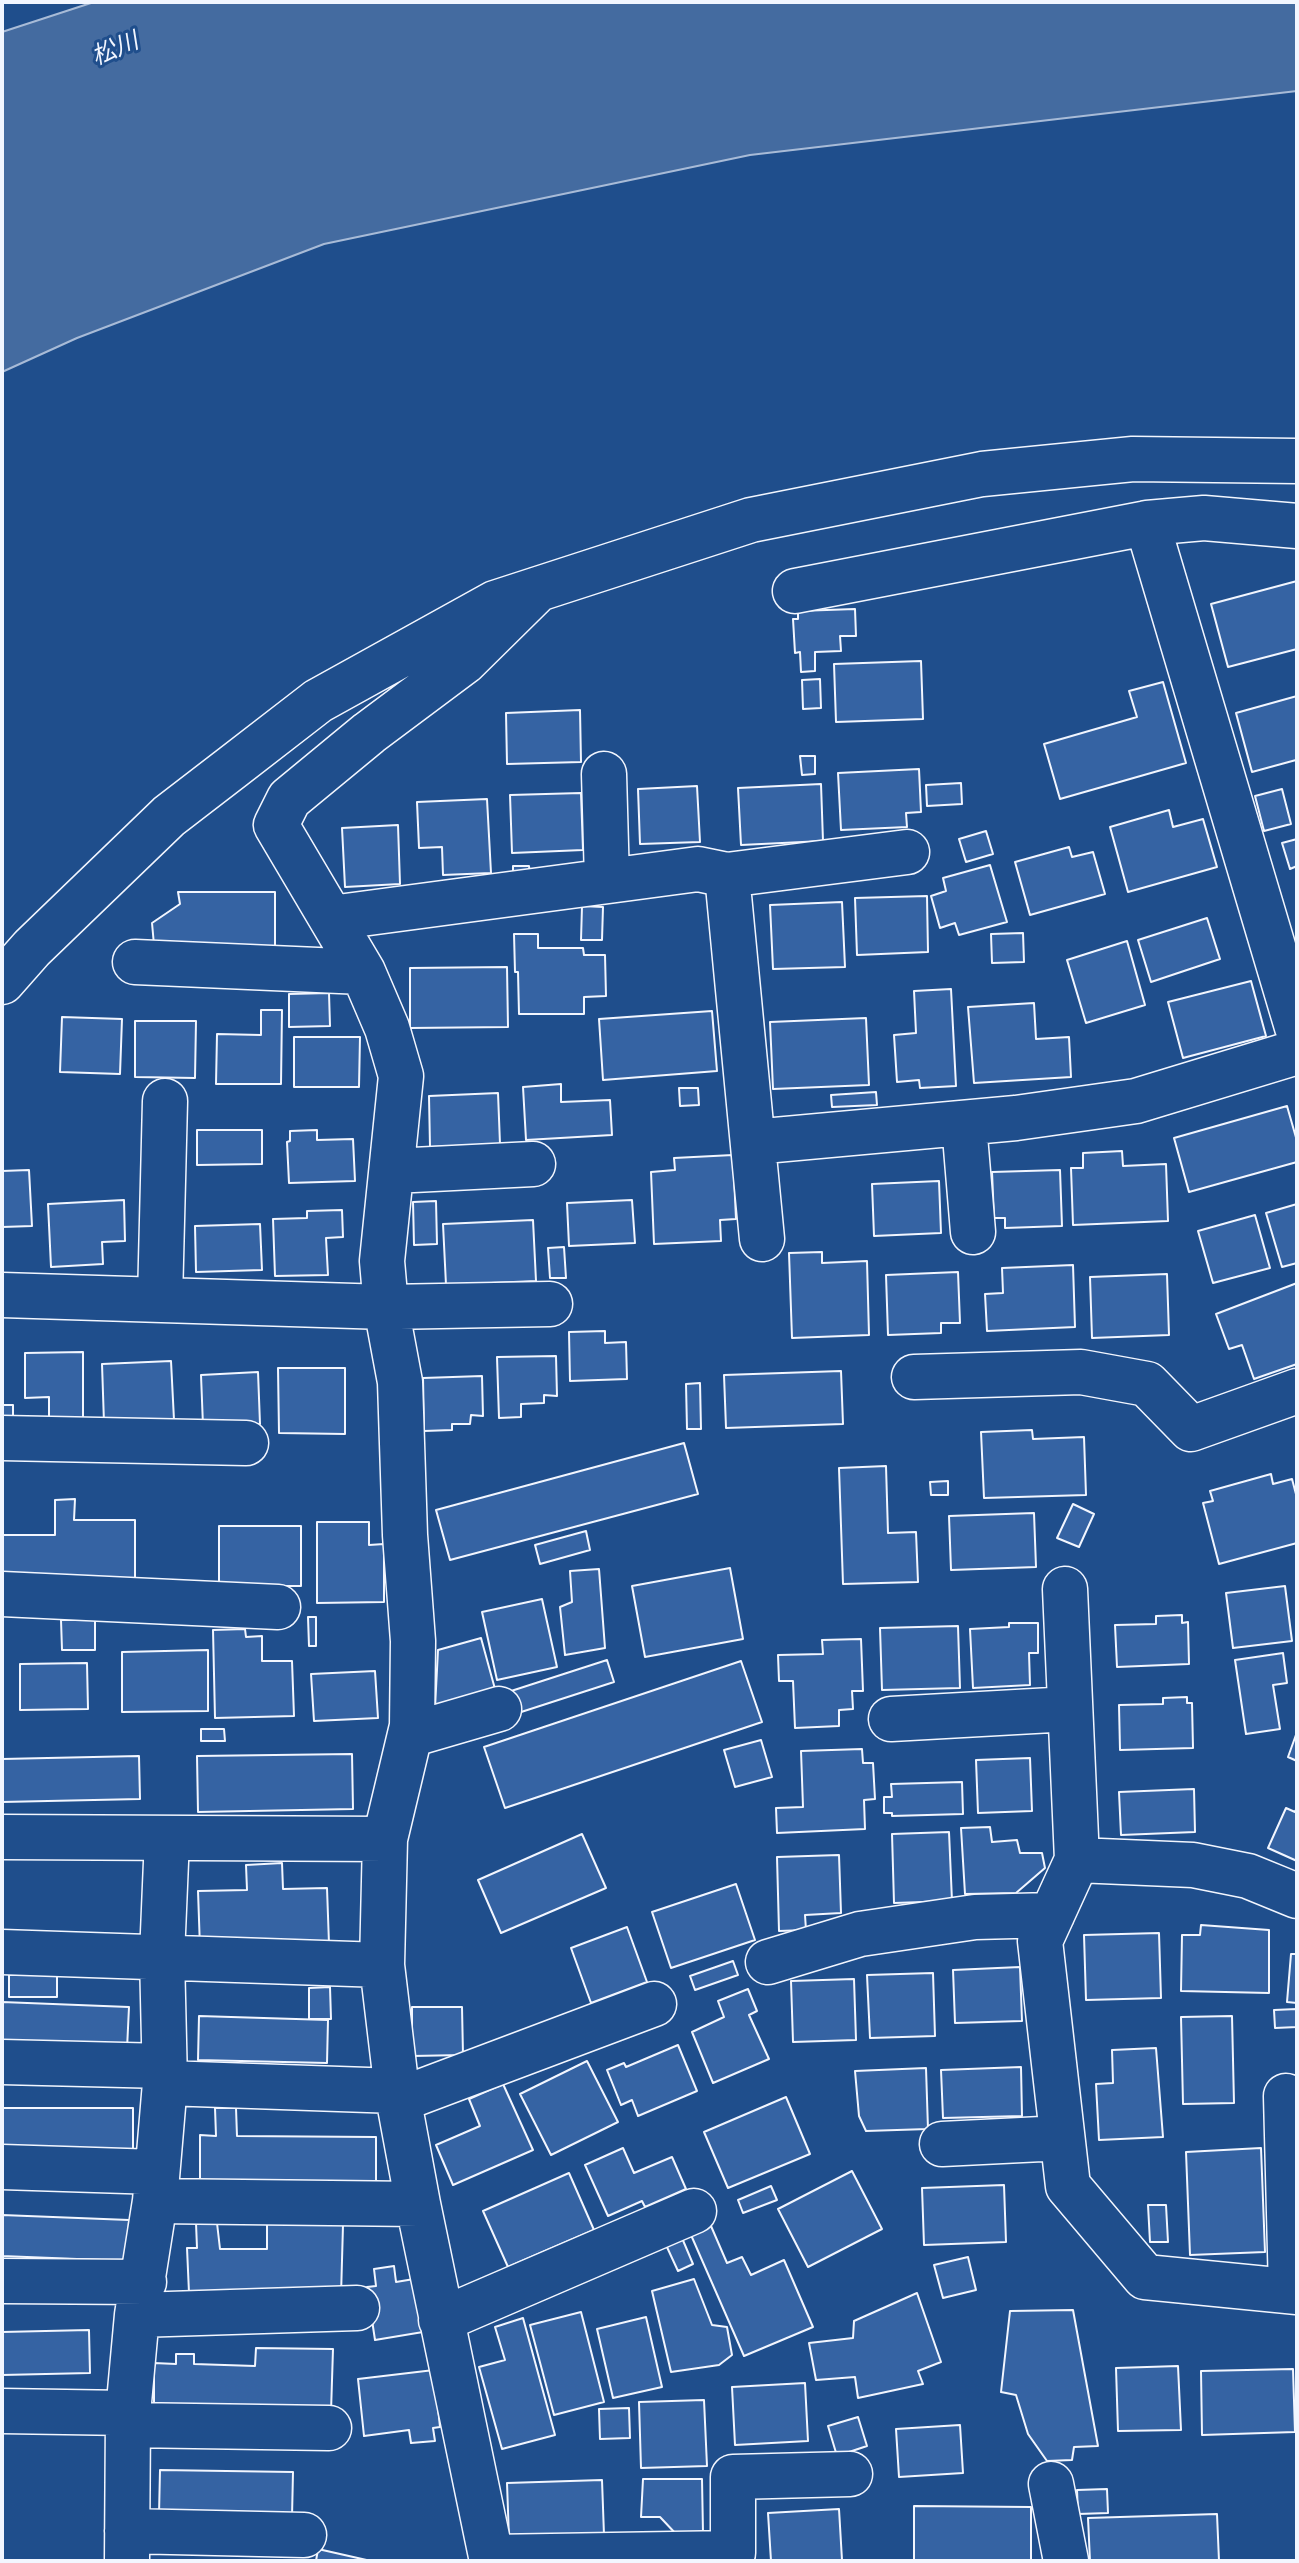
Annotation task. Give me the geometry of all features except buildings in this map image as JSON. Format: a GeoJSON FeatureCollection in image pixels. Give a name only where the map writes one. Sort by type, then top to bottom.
{"type":"FeatureCollection","features":[{"type":"Feature","properties":{"kind":"street"},"geometry":{"type":"LineString","coordinates":[[2,982],[32,948],[169,816],[318,701],[495,603],[751,520],[982,474],[1133,459],[1297,461]]}},
{"type":"Feature","properties":{"kind":"street"},"geometry":{"type":"LineString","coordinates":[[795,591],[1147,523],[1204,518],[1297,526]]}},
{"type":"Feature","properties":{"kind":"street"},"geometry":{"type":"LineString","coordinates":[[1147,523],[1297,1027]]}},
{"type":"Feature","properties":{"kind":"street"},"geometry":{"type":"LineString","coordinates":[[538,589],[464,662],[369,733],[289,799],[276,825],[363,972],[387,1028],[401,1076],[382,1261],[386,1307],[400,1382],[405,1535],[413,1641],[410,1735],[385,1839],[382,1965],[398,2095],[441,2320],[492,2559],[733,2553],[733,2477],[850,2474]]}},
{"type":"Feature","properties":{"kind":"street"},"geometry":{"type":"LineString","coordinates":[[604,774],[607,881]]}},
{"type":"Feature","properties":{"kind":"street"},"geometry":{"type":"LineString","coordinates":[[331,918],[698,869],[727,875],[907,852]]}},
{"type":"Feature","properties":{"kind":"street"},"geometry":{"type":"LineString","coordinates":[[727,875],[762,1239]]}},
{"type":"Feature","properties":{"kind":"street"},"geometry":{"type":"LineString","coordinates":[[135,962],[363,972]]}},
{"type":"Feature","properties":{"kind":"street"},"geometry":{"type":"LineString","coordinates":[[753,1142],[964,1124],[1136,1101],[1297,1052]]}},
{"type":"Feature","properties":{"kind":"street"},"geometry":{"type":"LineString","coordinates":[[160,1300],[165,1101]]}},
{"type":"Feature","properties":{"kind":"street"},"geometry":{"type":"LineString","coordinates":[[964,1124],[973,1232]]}},
{"type":"Feature","properties":{"kind":"street"},"geometry":{"type":"LineString","coordinates":[[393,1171],[533,1164]]}},
{"type":"Feature","properties":{"kind":"street"},"geometry":{"type":"LineString","coordinates":[[2,1295],[386,1307],[550,1304]]}},
{"type":"Feature","properties":{"kind":"street"},"geometry":{"type":"LineString","coordinates":[[914,1377],[1081,1372],[1107,1376],[1147,1384],[1191,1429],[1297,1391]]}},
{"type":"Feature","properties":{"kind":"street"},"geometry":{"type":"LineString","coordinates":[[2,1438],[246,1443]]}},
{"type":"Feature","properties":{"kind":"street"},"geometry":{"type":"LineString","coordinates":[[1065,1589],[1077,1860],[1040,1941],[1068,2186],[1145,2277],[1294,2292],[1286,2096]]}},
{"type":"Feature","properties":{"kind":"street"},"geometry":{"type":"LineString","coordinates":[[2,1594],[278,1607]]}},
{"type":"Feature","properties":{"kind":"street"},"geometry":{"type":"LineString","coordinates":[[410,1735],[499,1709]]}},
{"type":"Feature","properties":{"kind":"street"},"geometry":{"type":"LineString","coordinates":[[891,1719],[1070,1709]]}},
{"type":"Feature","properties":{"kind":"street"},"geometry":{"type":"LineString","coordinates":[[2,1837],[385,1839]]}},
{"type":"Feature","properties":{"kind":"street"},"geometry":{"type":"LineString","coordinates":[[167,1838],[162,1956],[165,2074],[156,2187],[127,2419],[127,2546],[304,2535]]}},
{"type":"Feature","properties":{"kind":"street"},"geometry":{"type":"LineString","coordinates":[[1077,1860],[1193,1865],[1248,1876],[1297,1896]]}},
{"type":"Feature","properties":{"kind":"street"},"geometry":{"type":"LineString","coordinates":[[768,1962],[860,1934],[975,1917],[1052,1915]]}},
{"type":"Feature","properties":{"kind":"street"},"geometry":{"type":"LineString","coordinates":[[2,1952],[382,1965]]}},
{"type":"Feature","properties":{"kind":"street"},"geometry":{"type":"LineString","coordinates":[[2,2062],[398,2095],[654,2004]]}},
{"type":"Feature","properties":{"kind":"street"},"geometry":{"type":"LineString","coordinates":[[942,2144],[1062,2138]]}},
{"type":"Feature","properties":{"kind":"street"},"geometry":{"type":"LineString","coordinates":[[2,2167],[156,2187],[418,2204]]}},
{"type":"Feature","properties":{"kind":"street"},"geometry":{"type":"LineString","coordinates":[[441,2320],[694,2211]]}},
{"type":"Feature","properties":{"kind":"street"},"geometry":{"type":"LineString","coordinates":[[2,2281],[140,2298],[357,2308]]}},
{"type":"Feature","properties":{"kind":"street"},"geometry":{"type":"LineString","coordinates":[[2,2411],[329,2428]]}},
{"type":"Feature","properties":{"kind":"street"},"geometry":{"type":"LineString","coordinates":[[1051,2484],[1066,2561]]}},
{"type":"Feature","properties":{"kind":"water","name":"松川"},"geometry":{"type":"Polygon","coordinates":[[[94,2],[1297,2],[1297,91],[750,155],[324,244],[77,338],[2,372],[2,32],[94,2]]]}}]}
